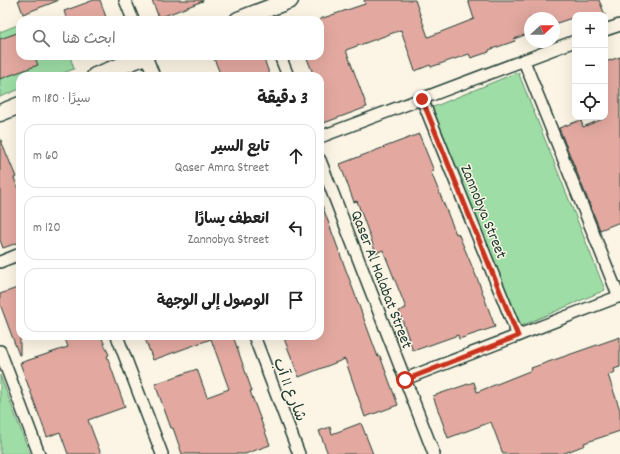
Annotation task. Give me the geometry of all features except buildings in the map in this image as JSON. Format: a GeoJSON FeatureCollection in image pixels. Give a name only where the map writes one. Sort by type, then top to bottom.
{"type":"FeatureCollection","features":[{"type":"Feature","properties":{"kind":"street"},"geometry":{"type":"LineString","coordinates":[[125,0],[131,16]]}},
{"type":"Feature","properties":{"kind":"street"},"geometry":{"type":"LineString","coordinates":[[264,15],[290,0]]}},
{"type":"Feature","properties":{"kind":"street"},"geometry":{"type":"LineString","coordinates":[[608,29],[620,25]]}},
{"type":"Feature","properties":{"kind":"street"},"geometry":{"type":"LineString","coordinates":[[324,136],[572,43]]}},
{"type":"Feature","properties":{"kind":"street"},"geometry":{"type":"LineString","coordinates":[[105,72],[136,60]]}},
{"type":"Feature","properties":{"kind":"street"},"geometry":{"type":"LineString","coordinates":[[148,60],[152,72]]}},
{"type":"Feature","properties":{"kind":"street"},"geometry":{"type":"LineString","coordinates":[[282,60],[286,72]]}},
{"type":"Feature","properties":{"kind":"street"},"geometry":{"type":"LineString","coordinates":[[405,380],[619,296],[524,60]]}},
{"type":"Feature","properties":{"kind":"street","name":"Zannobya Street"},"geometry":{"type":"LineString","coordinates":[[422,99],[518,336]]}},
{"type":"Feature","properties":{"kind":"street"},"geometry":{"type":"LineString","coordinates":[[0,113],[16,107]]}},
{"type":"Feature","properties":{"kind":"street","name":"Qaser Al Halabat Street"},"geometry":{"type":"LineString","coordinates":[[324,170],[434,454]]}},
{"type":"Feature","properties":{"kind":"street"},"geometry":{"type":"LineString","coordinates":[[0,262],[16,256]]}},
{"type":"Feature","properties":{"kind":"street"},"geometry":{"type":"LineString","coordinates":[[119,340],[162,454]]}},
{"type":"Feature","properties":{"kind":"street","name":"شارع 11 آب"},"geometry":{"type":"LineString","coordinates":[[256,340],[299,454]]}},
{"type":"Feature","properties":{"kind":"street"},"geometry":{"type":"LineString","coordinates":[[0,351],[39,454]]}},
{"type":"Feature","properties":{"kind":"green space"},"geometry":{"type":"Polygon","coordinates":[[[16,26],[16,60],[71,60],[74,69],[66,72],[16,72],[16,91],[0,97],[0,32],[16,26]]]}},
{"type":"Feature","properties":{"kind":"green space"},"geometry":{"type":"Polygon","coordinates":[[[518,72],[605,290],[519,327],[431,108],[518,72]]]}},
{"type":"Feature","properties":{"kind":"green space"},"geometry":{"type":"Polygon","coordinates":[[[0,375],[30,454],[0,454],[0,375]]]}},
{"type":"Feature","properties":{"kind":"route"},"geometry":{"type":"LineString","coordinates":[[405,380],[518,336],[422,99]]}}]}
